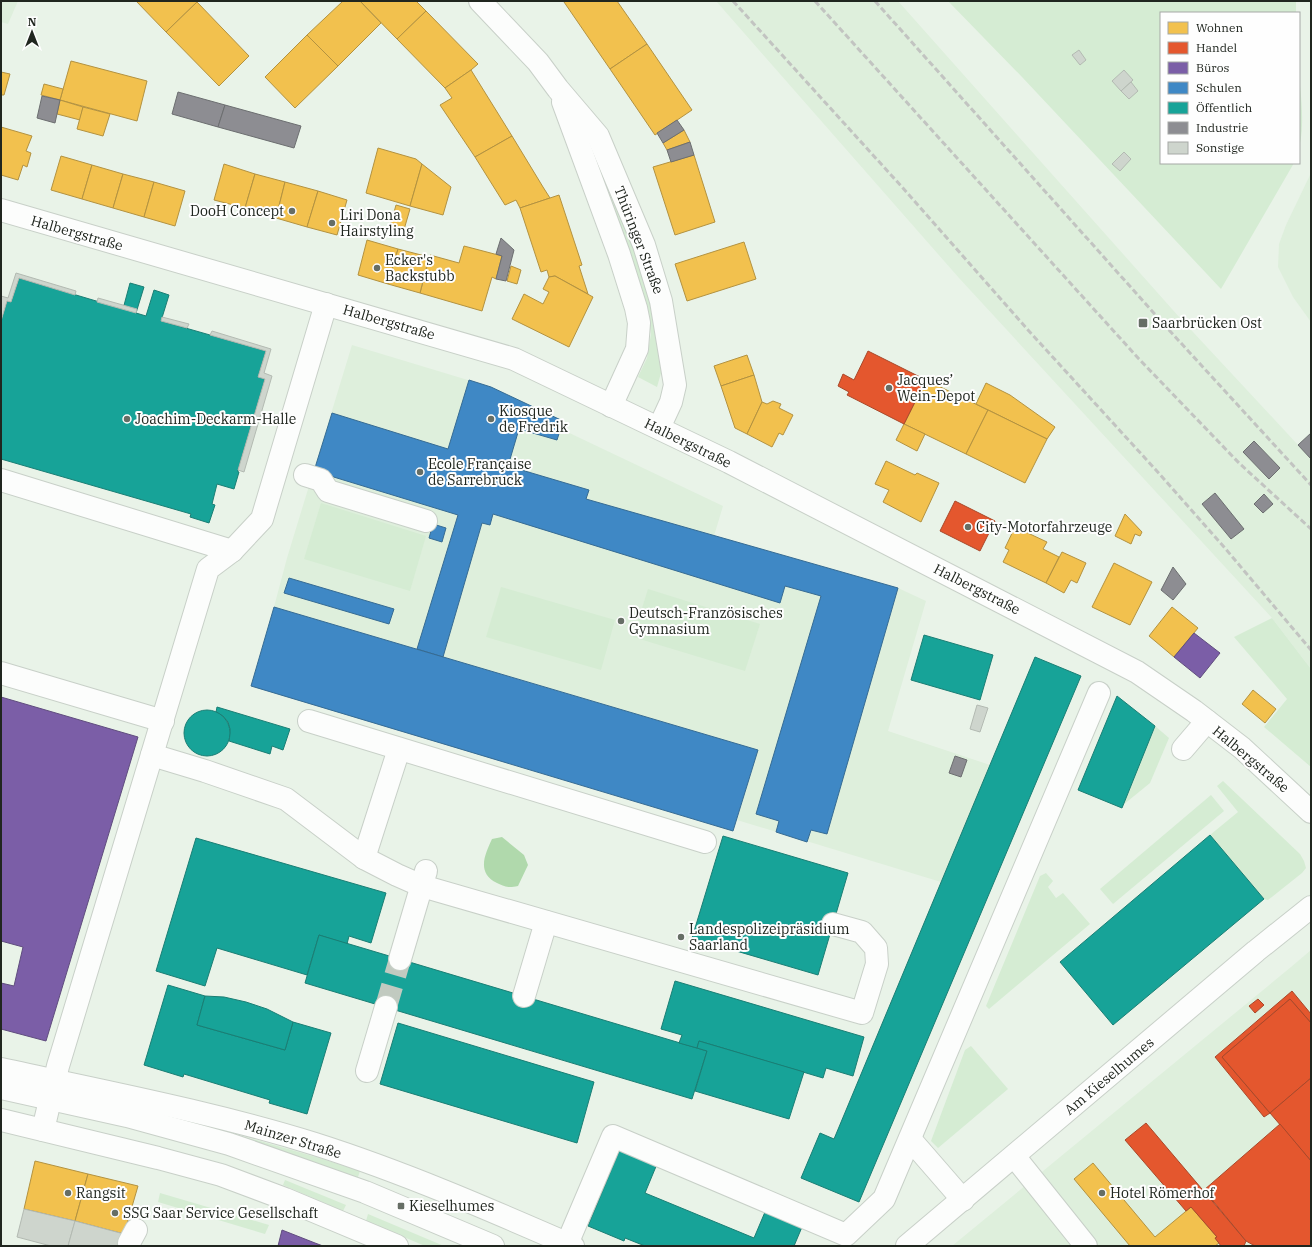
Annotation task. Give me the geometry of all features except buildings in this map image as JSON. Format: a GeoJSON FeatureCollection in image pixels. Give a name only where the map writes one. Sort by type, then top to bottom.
{"type":"FeatureCollection","features":[{"type":"Feature","properties":{"kind":"street","name":"Thüringer Straße"},"geometry":{"type":"LineString","coordinates":[[480,1],[538,62],[558,89],[598,136],[644,245],[661,300],[675,385],[671,402],[659,428]]}},
{"type":"Feature","properties":{"kind":"street","name":"Thüringer Straße"},"geometry":{"type":"LineString","coordinates":[[558,89],[619,254],[636,308],[639,323],[637,349],[611,406]]}},
{"type":"Feature","properties":{"kind":"street","name":"Halbergstraße"},"geometry":{"type":"LineString","coordinates":[[1,210],[514,359],[729,462],[1117,661],[1164,690],[1242,748],[1311,812]]}},
{"type":"Feature","properties":{"kind":"street"},"geometry":{"type":"LineString","coordinates":[[49,1105],[208,570],[232,551],[262,519],[326,304]]}},
{"type":"Feature","properties":{"kind":"street"},"geometry":{"type":"LineString","coordinates":[[305,475],[321,480],[328,491],[426,521]]}},
{"type":"Feature","properties":{"kind":"street"},"geometry":{"type":"LineString","coordinates":[[1,480],[232,551]]}},
{"type":"Feature","properties":{"kind":"street"},"geometry":{"type":"LineString","coordinates":[[1,673],[163,720]]}},
{"type":"Feature","properties":{"kind":"street"},"geometry":{"type":"LineString","coordinates":[[570,1245],[612,1136],[846,1235],[884,1199],[1099,693]]}},
{"type":"Feature","properties":{"kind":"street"},"geometry":{"type":"LineString","coordinates":[[309,721],[705,842]]}},
{"type":"Feature","properties":{"kind":"street"},"geometry":{"type":"LineString","coordinates":[[1183,749],[1207,721]]}},
{"type":"Feature","properties":{"kind":"street"},"geometry":{"type":"LineString","coordinates":[[364,858],[399,749]]}},
{"type":"Feature","properties":{"kind":"street"},"geometry":{"type":"LineString","coordinates":[[152,755],[286,799],[364,858],[397,876],[424,878],[546,922],[862,1013],[877,964],[876,948],[862,932],[833,924]]}},
{"type":"Feature","properties":{"kind":"street"},"geometry":{"type":"LineString","coordinates":[[400,959],[424,878]]}},
{"type":"Feature","properties":{"kind":"street","name":"Am Kieselhumes"},"geometry":{"type":"LineString","coordinates":[[908,1246],[1256,951],[1311,907]]}},
{"type":"Feature","properties":{"kind":"street"},"geometry":{"type":"LineString","coordinates":[[524,996],[546,922]]}},
{"type":"Feature","properties":{"kind":"street"},"geometry":{"type":"LineString","coordinates":[[367,1071],[386,1007]]}},
{"type":"Feature","properties":{"kind":"street","name":"Mainzer Straße"},"geometry":{"type":"LineString","coordinates":[[1,1069],[49,1105],[158,1158],[221,1175],[285,1199],[397,1246]]}},
{"type":"Feature","properties":{"kind":"street"},"geometry":{"type":"LineString","coordinates":[[1,1088],[49,1105],[279,1174],[360,1205],[458,1246]]}},
{"type":"Feature","properties":{"kind":"street"},"geometry":{"type":"LineString","coordinates":[[1,1102],[49,1105],[127,1116],[229,1144],[365,1192],[493,1246]]}},
{"type":"Feature","properties":{"kind":"street","name":"Mainzer Straße"},"geometry":{"type":"LineString","coordinates":[[1,1120],[49,1105],[178,1107],[315,1144],[391,1171],[531,1227],[570,1245]]}},
{"type":"Feature","properties":{"kind":"street"},"geometry":{"type":"LineString","coordinates":[[910,1139],[963,1200]]}},
{"type":"Feature","properties":{"kind":"street"},"geometry":{"type":"LineString","coordinates":[[1014,1156],[1086,1246]]}},
{"type":"Feature","properties":{"kind":"shaded area"},"geometry":{"type":"Polygon","coordinates":[[[1,1],[18,1],[8,24],[1,22],[1,1]]]}},
{"type":"Feature","properties":{"kind":"shaded area"},"geometry":{"type":"Polygon","coordinates":[[[716,1],[898,1],[1180,318],[1311,459],[1311,669],[1272,618],[959,278],[716,1]]]}},
{"type":"Feature","properties":{"kind":"shaded area"},"geometry":{"type":"Polygon","coordinates":[[[948,1],[1296,1],[1296,12],[1160,12],[1160,164],[1293,164],[1221,289],[1022,77],[948,1]]]}},
{"type":"Feature","properties":{"kind":"shaded area"},"geometry":{"type":"Polygon","coordinates":[[[1300,88],[1302,121],[1300,144],[1300,88]]]}},
{"type":"Feature","properties":{"kind":"shaded area"},"geometry":{"type":"Polygon","coordinates":[[[589,137],[635,248],[653,304],[661,356],[661,373],[657,387],[638,377],[647,358],[651,334],[647,305],[628,250],[584,139],[589,137]]]}},
{"type":"Feature","properties":{"kind":"shaded area"},"geometry":{"type":"Polygon","coordinates":[[[1311,173],[1311,322],[1293,297],[1278,267],[1279,244],[1286,225],[1311,173]]]}},
{"type":"Feature","properties":{"kind":"shaded area","name":"Deutsch-Französisches Gymnasium"},"geometry":{"type":"Polygon","coordinates":[[[352,345],[491,387],[563,421],[561,429],[723,506],[714,536],[898,588],[926,601],[888,731],[990,765],[941,882],[737,820],[758,750],[274,607],[287,558],[352,345]]]}},
{"type":"Feature","properties":{"kind":"shaded area"},"geometry":{"type":"Polygon","coordinates":[[[321,503],[426,536],[410,591],[304,559],[321,503]]]}},
{"type":"Feature","properties":{"kind":"shaded area"},"geometry":{"type":"Polygon","coordinates":[[[501,587],[615,620],[601,670],[486,637],[501,587]]]}},
{"type":"Feature","properties":{"kind":"shaded area"},"geometry":{"type":"Polygon","coordinates":[[[648,589],[760,624],[745,671],[633,637],[648,589]]]}},
{"type":"Feature","properties":{"kind":"shaded area"},"geometry":{"type":"Polygon","coordinates":[[[1272,618],[1311,669],[1311,767],[1264,727],[1287,699],[1234,637],[1272,618]]]}},
{"type":"Feature","properties":{"kind":"shaded area"},"geometry":{"type":"Polygon","coordinates":[[[1155,726],[1169,738],[1150,783],[1123,805],[1155,726]]]}},
{"type":"Feature","properties":{"kind":"shaded area"},"geometry":{"type":"Polygon","coordinates":[[[1223,781],[1300,854],[1304,861],[1306,868],[1302,873],[1268,900],[1264,899],[1210,835],[1238,812],[1217,786],[1223,781]]]}},
{"type":"Feature","properties":{"kind":"shaded area"},"geometry":{"type":"Polygon","coordinates":[[[1211,795],[1224,811],[1113,904],[1100,889],[1211,795]]]}},
{"type":"Feature","properties":{"kind":"shaded area"},"geometry":{"type":"Polygon","coordinates":[[[502,837],[524,855],[528,865],[518,886],[507,887],[497,883],[490,879],[484,869],[485,857],[492,839],[502,837]]]}},
{"type":"Feature","properties":{"kind":"shaded area"},"geometry":{"type":"Polygon","coordinates":[[[1046,873],[1053,881],[1048,887],[1056,898],[1063,893],[1090,924],[989,1009],[986,1006],[1040,876],[1046,873]]]}},
{"type":"Feature","properties":{"kind":"shaded area"},"geometry":{"type":"Polygon","coordinates":[[[1311,950],[1311,1246],[952,1246],[1291,967],[1311,950]]]}},
{"type":"Feature","properties":{"kind":"shaded area"},"geometry":{"type":"Polygon","coordinates":[[[971,1046],[1008,1089],[938,1148],[931,1141],[965,1050],[971,1046]]]}},
{"type":"Feature","properties":{"kind":"shaded area"},"geometry":{"type":"Polygon","coordinates":[[[186,1120],[360,1171],[357,1180],[185,1124],[186,1120]]]}},
{"type":"Feature","properties":{"kind":"shaded area"},"geometry":{"type":"Polygon","coordinates":[[[285,1180],[346,1205],[343,1211],[283,1185],[285,1180]]]}},
{"type":"Feature","properties":{"kind":"shaded area"},"geometry":{"type":"Polygon","coordinates":[[[160,1193],[269,1225],[265,1234],[158,1202],[160,1193]]]}},
{"type":"Feature","properties":{"kind":"shaded area"},"geometry":{"type":"Polygon","coordinates":[[[368,1214],[444,1246],[425,1246],[366,1221],[368,1214]]]}},
{"type":"Feature","properties":{"kind":"tunnel"},"geometry":{"type":"LineString","coordinates":[[386,1007],[400,959]]}},
{"type":"Feature","properties":{"kind":"railway"},"geometry":{"type":"LineString","coordinates":[[733,1],[902,187],[1028,330],[1155,469],[1224,547],[1311,650]]}},
{"type":"Feature","properties":{"kind":"railway"},"geometry":{"type":"LineString","coordinates":[[815,1],[1139,359],[1239,463],[1311,529]]}},
{"type":"Feature","properties":{"kind":"railway"},"geometry":{"type":"LineString","coordinates":[[875,1],[1169,330],[1311,485]]}},
{"type":"Feature","properties":{"kind":"place","name":"DooH Concept"},"geometry":{"type":"Point","coordinates":[292,211]}},
{"type":"Feature","properties":{"kind":"place","name":"Liri Dona Hairstyling"},"geometry":{"type":"Point","coordinates":[332,223]}},
{"type":"Feature","properties":{"kind":"place","name":"Ecker's Backstubb"},"geometry":{"type":"Point","coordinates":[377,268]}},
{"type":"Feature","properties":{"kind":"place","name":"Saarbrücken Ost"},"geometry":{"type":"Point","coordinates":[1143,323]}},
{"type":"Feature","properties":{"kind":"place","name":"Jacques’ Wein-Depot"},"geometry":{"type":"Point","coordinates":[889,388]}},
{"type":"Feature","properties":{"kind":"place","name":"Joachim-Deckarm-Halle"},"geometry":{"type":"Point","coordinates":[127,419]}},
{"type":"Feature","properties":{"kind":"place","name":"Kiosque de Fredrik"},"geometry":{"type":"Point","coordinates":[491,419]}},
{"type":"Feature","properties":{"kind":"place","name":"Ecole Française de Sarrebruck"},"geometry":{"type":"Point","coordinates":[420,472]}},
{"type":"Feature","properties":{"kind":"place","name":"City-Motorfahrzeuge"},"geometry":{"type":"Point","coordinates":[968,527]}},
{"type":"Feature","properties":{"kind":"place","name":"Deutsch-Französisches Gymnasium"},"geometry":{"type":"Point","coordinates":[621,621]}},
{"type":"Feature","properties":{"kind":"place","name":"Landespolizeipräsidium Saarland"},"geometry":{"type":"Point","coordinates":[681,937]}},
{"type":"Feature","properties":{"kind":"place","name":"Rangsit"},"geometry":{"type":"Point","coordinates":[68,1193]}},
{"type":"Feature","properties":{"kind":"place","name":"Hotel Römerhof"},"geometry":{"type":"Point","coordinates":[1102,1193]}},
{"type":"Feature","properties":{"kind":"place","name":"Kieselhumes"},"geometry":{"type":"Point","coordinates":[401,1206]}},
{"type":"Feature","properties":{"kind":"place","name":"SSG Saar Service Gesellschaft"},"geometry":{"type":"Point","coordinates":[115,1213]}}]}
